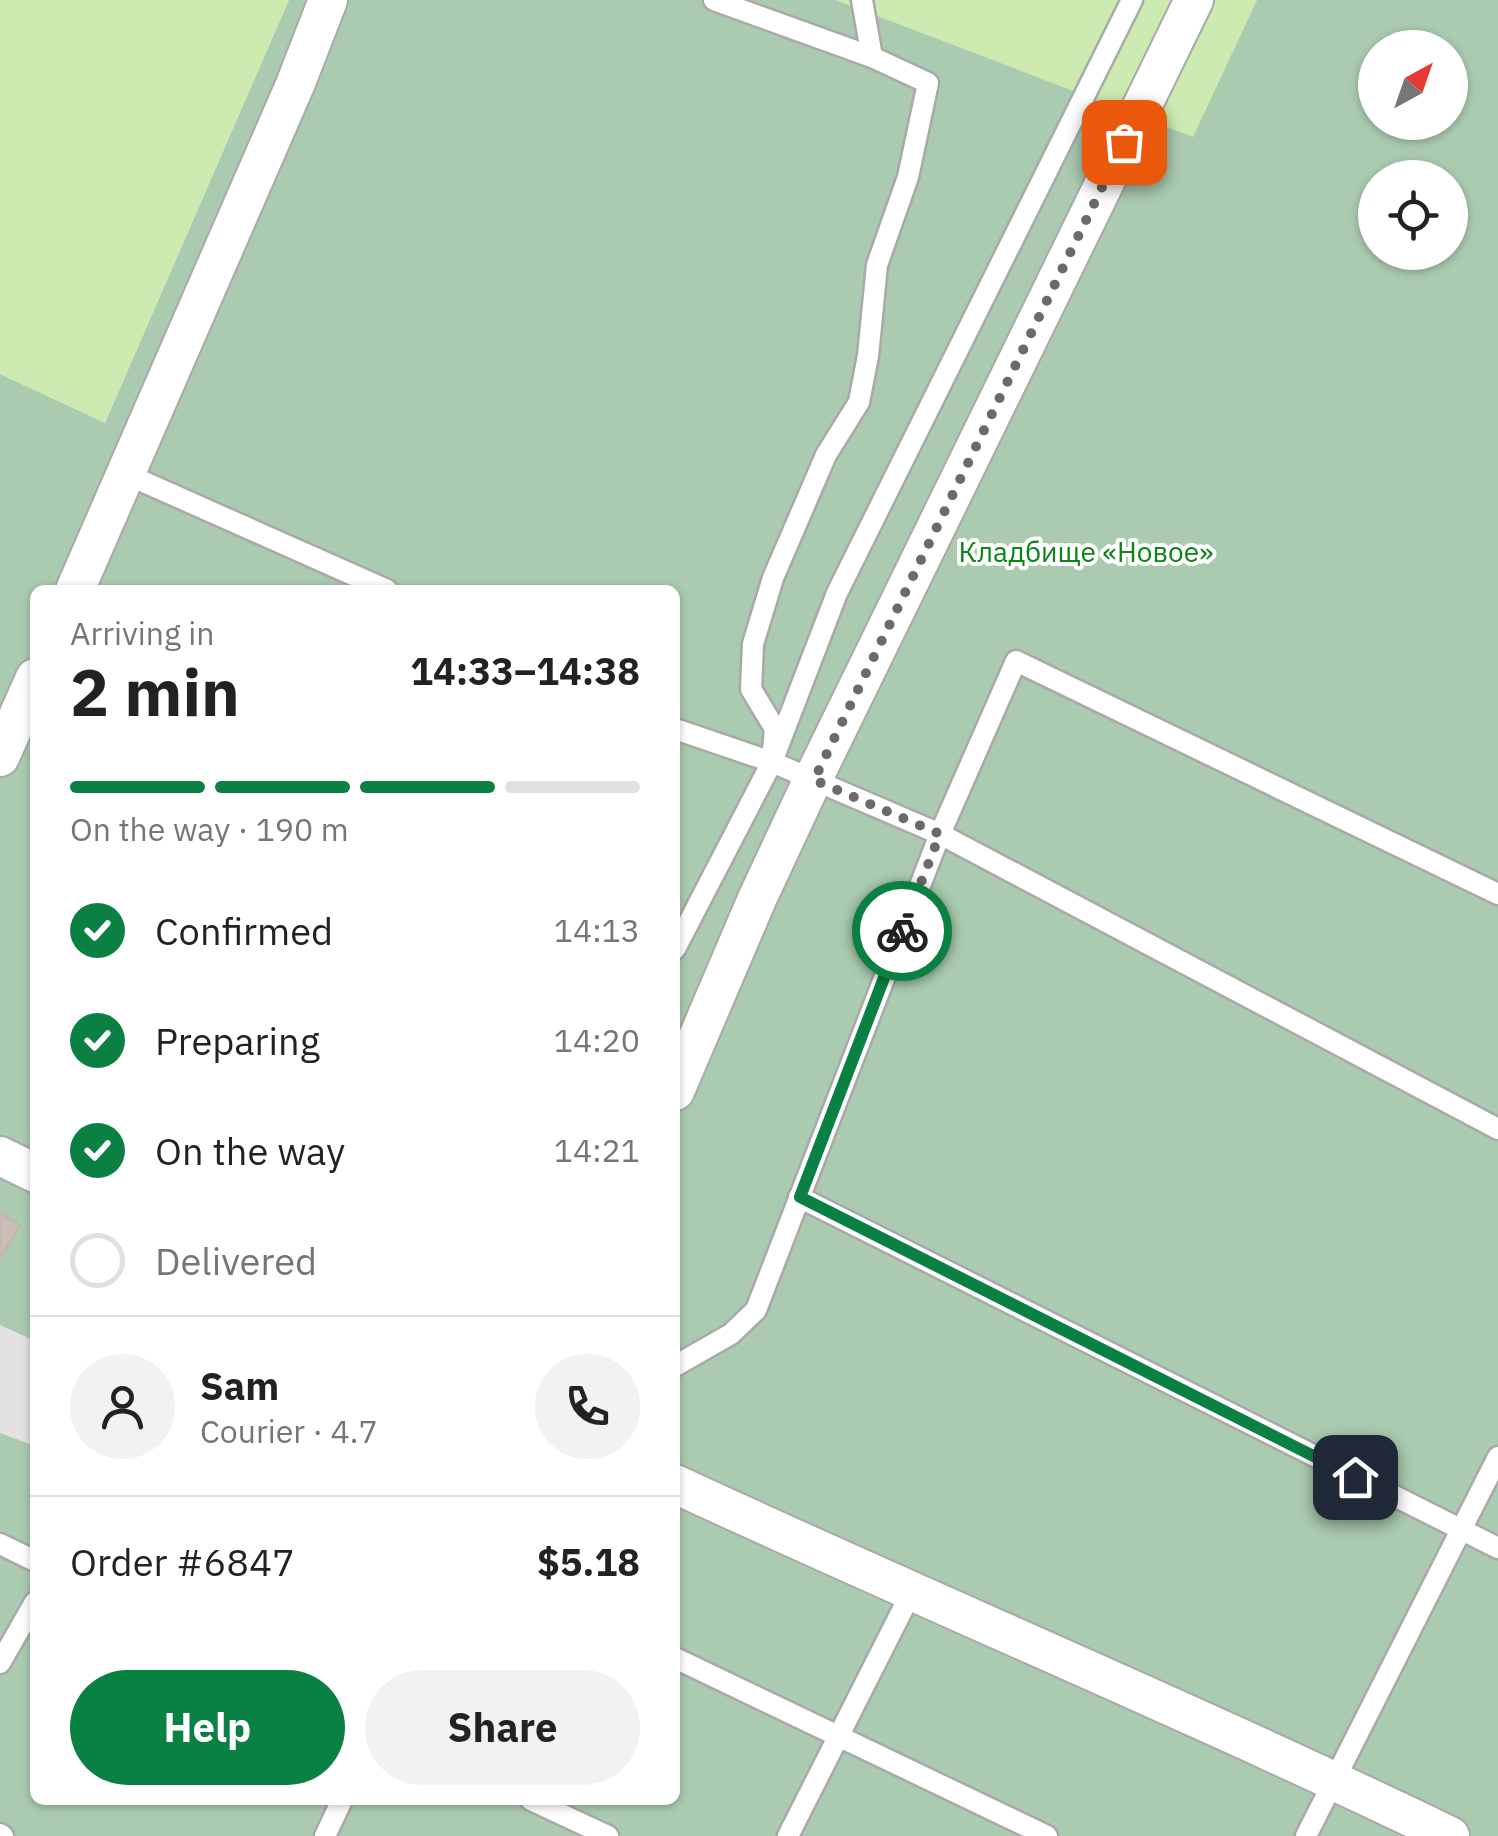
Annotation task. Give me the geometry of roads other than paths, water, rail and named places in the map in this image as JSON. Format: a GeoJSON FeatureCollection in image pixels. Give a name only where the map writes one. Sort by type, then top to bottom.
{"type":"FeatureCollection","features":[{"type":"Feature","properties":{"kind":"street"},"geometry":{"type":"LineString","coordinates":[[76,585],[328,0]]}},
{"type":"Feature","properties":{"kind":"street"},"geometry":{"type":"LineString","coordinates":[[680,1078],[757,899],[1194,0]]}},
{"type":"Feature","properties":{"kind":"street"},"geometry":{"type":"LineString","coordinates":[[0,757],[30,689]]}},
{"type":"Feature","properties":{"kind":"street"},"geometry":{"type":"LineString","coordinates":[[0,1156],[30,1171]]}},
{"type":"Feature","properties":{"kind":"street"},"geometry":{"type":"LineString","coordinates":[[680,1486],[1334,1780],[1450,1836]]}},
{"type":"Feature","properties":{"kind":"lane"},"geometry":{"type":"LineString","coordinates":[[862,0],[872,57]]}},
{"type":"Feature","properties":{"kind":"lane"},"geometry":{"type":"LineString","coordinates":[[680,939],[772,762],[837,594],[1132,0]]}},
{"type":"Feature","properties":{"kind":"lane"},"geometry":{"type":"LineString","coordinates":[[721,1],[872,57],[928,83],[908,177],[877,264],[859,402],[826,455],[773,578],[753,644],[751,689],[775,729],[772,762]]}},
{"type":"Feature","properties":{"kind":"lane"},"geometry":{"type":"LineString","coordinates":[[126,474],[376,585]]}},
{"type":"Feature","properties":{"kind":"lane"},"geometry":{"type":"LineString","coordinates":[[680,1363],[731,1334],[756,1310],[940,834],[1016,660],[1498,894]]}},
{"type":"Feature","properties":{"kind":"lane"},"geometry":{"type":"LineString","coordinates":[[680,731],[772,762],[940,834],[1498,1128]]}},
{"type":"Feature","properties":{"kind":"lane"},"geometry":{"type":"LineString","coordinates":[[800,1197],[1498,1548]]}},
{"type":"Feature","properties":{"kind":"lane"},"geometry":{"type":"LineString","coordinates":[[1306,1836],[1498,1457]]}},
{"type":"Feature","properties":{"kind":"lane"},"geometry":{"type":"LineString","coordinates":[[0,1544],[30,1559]]}},
{"type":"Feature","properties":{"kind":"lane"},"geometry":{"type":"LineString","coordinates":[[788,1836],[911,1593]]}},
{"type":"Feature","properties":{"kind":"lane"},"geometry":{"type":"LineString","coordinates":[[0,1663],[30,1611]]}},
{"type":"Feature","properties":{"kind":"lane"},"geometry":{"type":"LineString","coordinates":[[680,1660],[1047,1836]]}},
{"type":"Feature","properties":{"kind":"lane"},"geometry":{"type":"LineString","coordinates":[[325,1836],[340,1805]]}},
{"type":"Feature","properties":{"kind":"lane"},"geometry":{"type":"LineString","coordinates":[[541,1805],[608,1836]]}},
{"type":"Feature","properties":{"kind":"park label","name":"Кладбище «Новое»"},"geometry":{"type":"Point","coordinates":[1086,552]}}]}
